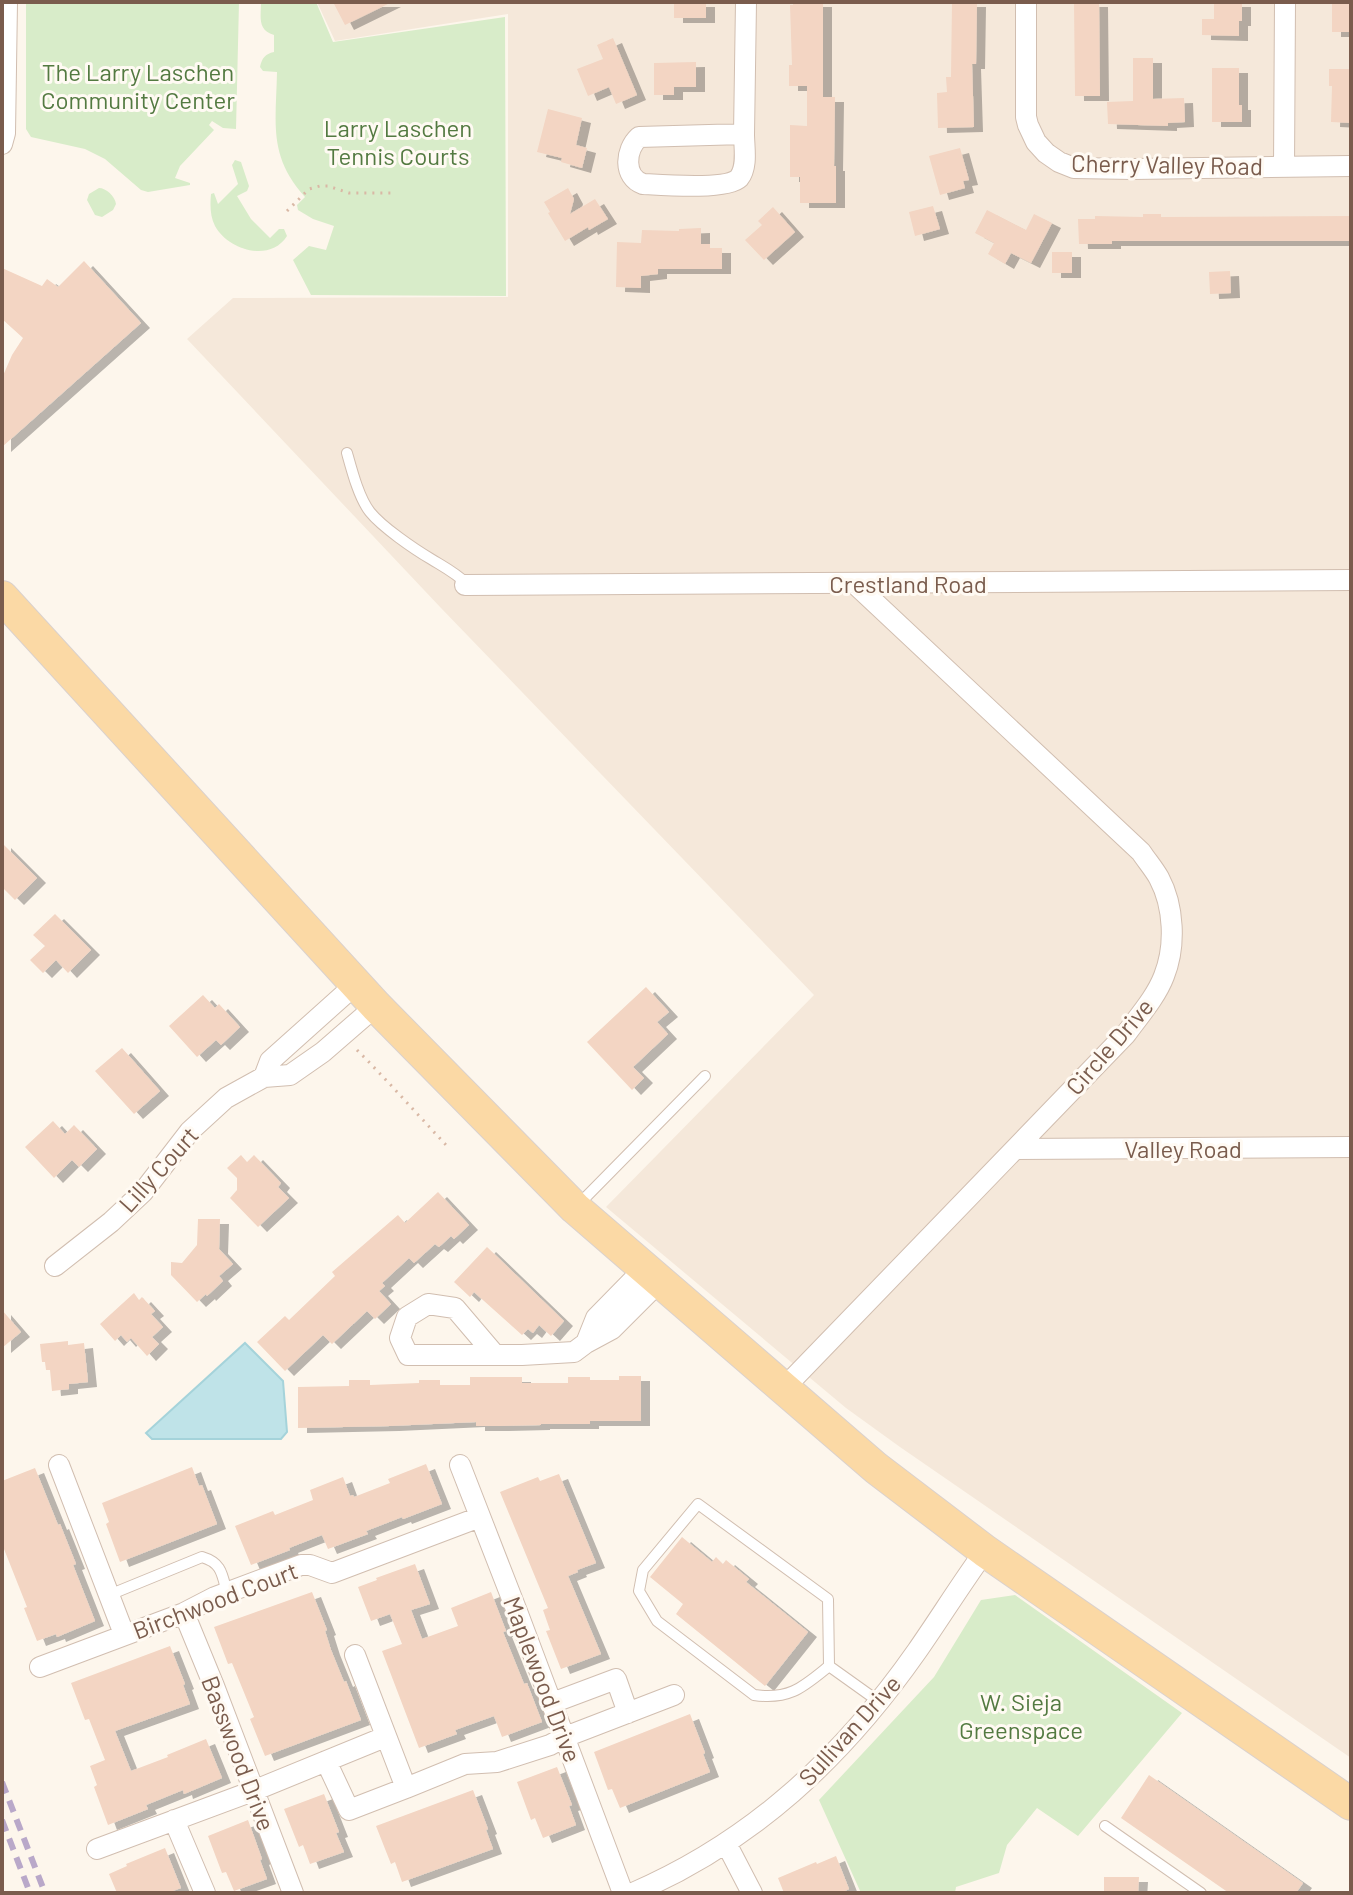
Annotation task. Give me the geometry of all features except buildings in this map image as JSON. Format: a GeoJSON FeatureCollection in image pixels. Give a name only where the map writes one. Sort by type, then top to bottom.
{"type":"FeatureCollection","features":[{"type":"Feature","properties":{"kind":"main road"},"geometry":{"type":"LineString","coordinates":[[2,597],[366,995],[575,1208],[876,1468],[985,1551],[1351,1804]]}},
{"type":"Feature","properties":{"kind":"street"},"geometry":{"type":"LineString","coordinates":[[3,133],[7,2]]}},
{"type":"Feature","properties":{"kind":"street"},"geometry":{"type":"LineString","coordinates":[[744,134],[639,137],[632,144],[629,154],[632,176],[643,184],[721,185],[736,181],[741,175],[744,165],[746,2]]}},
{"type":"Feature","properties":{"kind":"street","name":"Cherry Valley Road"},"geometry":{"type":"LineString","coordinates":[[1026,2],[1026,117],[1036,142],[1059,162],[1074,168],[1351,166]]}},
{"type":"Feature","properties":{"kind":"street"},"geometry":{"type":"LineString","coordinates":[[1284,167],[1285,2]]}},
{"type":"Feature","properties":{"kind":"street","name":"Crestland Road"},"geometry":{"type":"LineString","coordinates":[[467,585],[1351,580]]}},
{"type":"Feature","properties":{"kind":"street","name":"Circle Drive"},"geometry":{"type":"LineString","coordinates":[[784,1388],[1126,1034],[1164,976],[1171,945],[1168,899],[1159,877],[1141,852],[854,583]]}},
{"type":"Feature","properties":{"kind":"street","name":"Lilly Court"},"geometry":{"type":"LineString","coordinates":[[55,1266],[143,1192],[190,1131],[226,1098],[264,1077],[290,1075],[343,1036],[366,995]]}},
{"type":"Feature","properties":{"kind":"street","name":"Lilly Court"},"geometry":{"type":"LineString","coordinates":[[264,1077],[270,1061],[366,995]]}},
{"type":"Feature","properties":{"kind":"street","name":"Valley Road"},"geometry":{"type":"LineString","coordinates":[[1015,1149],[1351,1147]]}},
{"type":"Feature","properties":{"kind":"street"},"geometry":{"type":"LineString","coordinates":[[495,1355],[574,1352],[612,1329],[652,1275]]}},
{"type":"Feature","properties":{"kind":"street"},"geometry":{"type":"LineString","coordinates":[[59,1465],[124,1634]]}},
{"type":"Feature","properties":{"kind":"street","name":"Maplewood Drive"},"geometry":{"type":"LineString","coordinates":[[460,1465],[623,1893]]}},
{"type":"Feature","properties":{"kind":"street","name":"Birchwood Court"},"geometry":{"type":"LineString","coordinates":[[40,1667],[301,1565],[332,1573],[480,1517]]}},
{"type":"Feature","properties":{"kind":"street","name":"Sullivan Drive"},"geometry":{"type":"LineString","coordinates":[[633,1893],[726,1843],[760,1820],[831,1757],[915,1653],[985,1551]]}},
{"type":"Feature","properties":{"kind":"street","name":"Basswood Drive"},"geometry":{"type":"LineString","coordinates":[[184,1613],[293,1893]]}},
{"type":"Feature","properties":{"kind":"street"},"geometry":{"type":"LineString","coordinates":[[355,1655],[406,1788]]}},
{"type":"Feature","properties":{"kind":"street"},"geometry":{"type":"LineString","coordinates":[[552,1703],[616,1679],[628,1713]]}},
{"type":"Feature","properties":{"kind":"street"},"geometry":{"type":"LineString","coordinates":[[326,1761],[349,1810],[465,1764],[497,1762],[550,1745],[674,1695]]}},
{"type":"Feature","properties":{"kind":"street"},"geometry":{"type":"LineString","coordinates":[[97,1849],[253,1791],[385,1737]]}},
{"type":"Feature","properties":{"kind":"street"},"geometry":{"type":"LineString","coordinates":[[174,1820],[205,1893]]}},
{"type":"Feature","properties":{"kind":"street"},"geometry":{"type":"LineString","coordinates":[[726,1843],[752,1893]]}},
{"type":"Feature","properties":{"kind":"lane"},"geometry":{"type":"LineString","coordinates":[[347,453],[353,476],[369,511],[428,558],[457,573],[467,585]]}},
{"type":"Feature","properties":{"kind":"lane"},"geometry":{"type":"LineString","coordinates":[[575,1208],[705,1076]]}},
{"type":"Feature","properties":{"kind":"lane"},"geometry":{"type":"LineString","coordinates":[[698,1504],[828,1599],[829,1666],[793,1692],[772,1698],[754,1695],[657,1621],[639,1591],[643,1570],[698,1504]]}},
{"type":"Feature","properties":{"kind":"lane"},"geometry":{"type":"LineString","coordinates":[[109,1595],[202,1557],[213,1560],[221,1571],[227,1593]]}},
{"type":"Feature","properties":{"kind":"lane"},"geometry":{"type":"LineString","coordinates":[[829,1666],[878,1701]]}},
{"type":"Feature","properties":{"kind":"lane"},"geometry":{"type":"LineString","coordinates":[[1105,1826],[1201,1893]]}},
{"type":"Feature","properties":{"kind":"path"},"geometry":{"type":"LineString","coordinates":[[287,211],[309,189],[320,186],[349,193],[392,193]]}},
{"type":"Feature","properties":{"kind":"path"},"geometry":{"type":"LineString","coordinates":[[343,1036],[396,1088],[447,1146]]}},
{"type":"Feature","properties":{"kind":"shaded area"},"geometry":{"type":"Polygon","coordinates":[[[317,2],[1351,2],[1351,1758],[846,1408],[606,1207],[814,995],[187,339],[233,298],[508,297],[508,14],[335,41],[317,2]]]}},
{"type":"Feature","properties":{"kind":"green space","name":"The Larry Laschen Community Center"},"geometry":{"type":"Polygon","coordinates":[[[26,2],[239,2],[236,129],[223,128],[212,121],[209,125],[214,130],[180,166],[175,178],[190,185],[148,192],[141,190],[105,159],[85,149],[31,137],[26,129],[26,2]]]}},
{"type":"Feature","properties":{"kind":"green space","name":"Larry Laschen Tennis Courts"},"geometry":{"type":"Polygon","coordinates":[[[261,2],[316,2],[333,42],[505,17],[506,296],[311,295],[293,260],[309,246],[326,250],[334,226],[298,210],[297,205],[305,197],[285,167],[277,138],[277,72],[263,71],[260,67],[264,57],[274,52],[274,35],[262,26],[261,2]]]}},
{"type":"Feature","properties":{"kind":"green space"},"geometry":{"type":"Polygon","coordinates":[[[235,160],[241,162],[249,186],[247,191],[237,196],[251,219],[270,238],[279,229],[284,229],[287,236],[270,249],[260,251],[239,247],[221,234],[213,222],[211,194],[214,193],[218,204],[238,184],[232,165],[235,160]]]}},
{"type":"Feature","properties":{"kind":"green space"},"geometry":{"type":"Polygon","coordinates":[[[99,188],[110,193],[116,204],[102,217],[95,215],[87,200],[89,194],[99,188]]]}},
{"type":"Feature","properties":{"kind":"green space","name":"W. Sieja Greenspace"},"geometry":{"type":"Polygon","coordinates":[[[1015,1595],[1182,1713],[1078,1836],[1037,1808],[1007,1845],[999,1873],[956,1887],[955,1893],[861,1893],[819,1800],[934,1677],[981,1600],[1015,1595]]]}},
{"type":"Feature","properties":{"kind":"water"},"geometry":{"type":"Polygon","coordinates":[[[245,1343],[283,1381],[287,1432],[281,1439],[152,1439],[146,1433],[245,1343]]]}},
{"type":"Feature","properties":{"kind":"railway"},"geometry":{"type":"LineString","coordinates":[[2,1782],[45,1893]]}},
{"type":"Feature","properties":{"kind":"railway"},"geometry":{"type":"LineString","coordinates":[[2,1820],[30,1893]]}}]}
